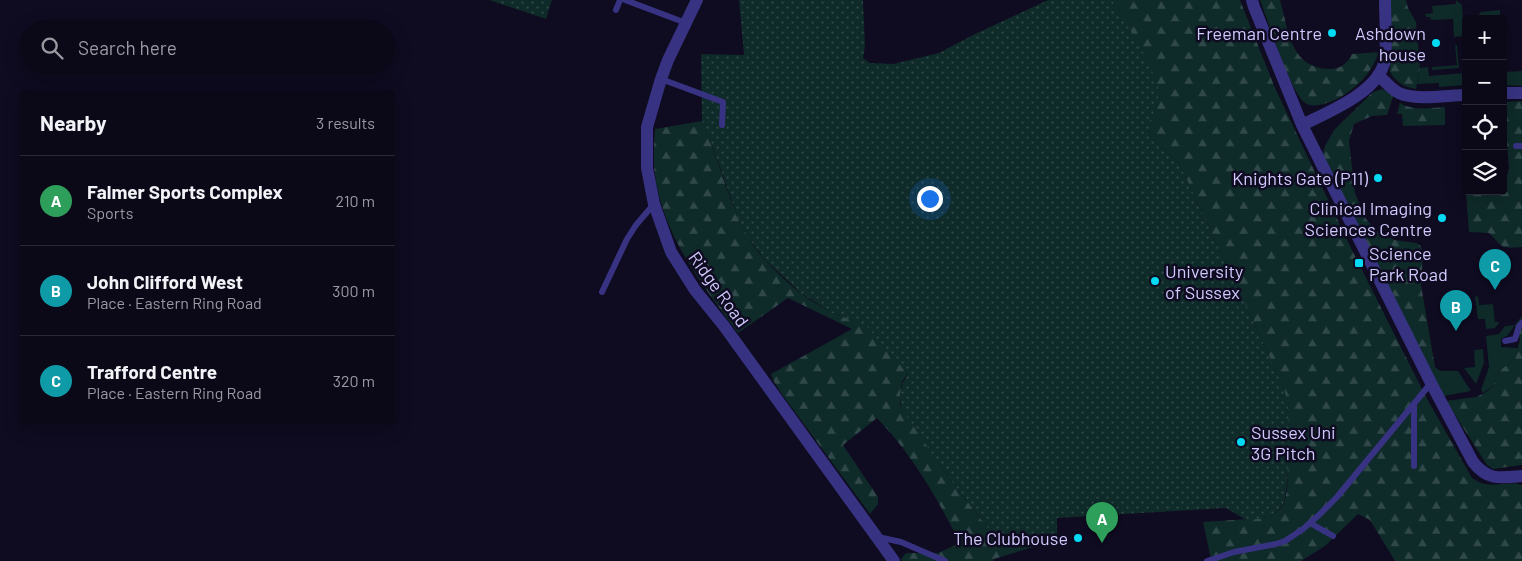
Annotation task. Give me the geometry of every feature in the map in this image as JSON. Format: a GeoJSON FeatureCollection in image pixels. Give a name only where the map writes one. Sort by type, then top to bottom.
{"type":"FeatureCollection","features":[{"type":"Feature","properties":{"kind":"street","name":"Ridge Road"},"geometry":{"type":"LineString","coordinates":[[697,0],[668,60],[647,127],[646,168],[654,204],[671,252],[687,277],[894,561]]}},
{"type":"Feature","properties":{"kind":"street"},"geometry":{"type":"LineString","coordinates":[[1302,125],[1350,100],[1368,86],[1378,75],[1385,59],[1385,0]]}},
{"type":"Feature","properties":{"kind":"street"},"geometry":{"type":"LineString","coordinates":[[1251,2],[1302,125],[1431,383],[1473,462],[1480,470],[1493,477],[1522,476]]}},
{"type":"Feature","properties":{"kind":"street"},"geometry":{"type":"LineString","coordinates":[[1378,75],[1392,88],[1406,95],[1462,95]]}},
{"type":"Feature","properties":{"kind":"street"},"geometry":{"type":"LineString","coordinates":[[1507,93],[1522,93]]}},
{"type":"Feature","properties":{"kind":"lane"},"geometry":{"type":"LineString","coordinates":[[616,10],[620,0]]}},
{"type":"Feature","properties":{"kind":"lane"},"geometry":{"type":"LineString","coordinates":[[625,0],[686,23]]}},
{"type":"Feature","properties":{"kind":"lane"},"geometry":{"type":"LineString","coordinates":[[661,79],[723,102],[722,125]]}},
{"type":"Feature","properties":{"kind":"lane"},"geometry":{"type":"LineString","coordinates":[[602,292],[627,239],[654,204]]}},
{"type":"Feature","properties":{"kind":"lane"},"geometry":{"type":"LineString","coordinates":[[1505,342],[1515,339],[1519,326],[1522,323]]}},
{"type":"Feature","properties":{"kind":"lane"},"geometry":{"type":"LineString","coordinates":[[1207,561],[1234,552],[1285,541],[1310,523],[1337,497],[1431,383]]}},
{"type":"Feature","properties":{"kind":"lane"},"geometry":{"type":"LineString","coordinates":[[1414,404],[1414,466]]}},
{"type":"Feature","properties":{"kind":"lane"},"geometry":{"type":"LineString","coordinates":[[1310,523],[1333,536]]}},
{"type":"Feature","properties":{"kind":"lane"},"geometry":{"type":"LineString","coordinates":[[878,537],[901,542],[944,561]]}},
{"type":"Feature","properties":{"kind":"green space"},"geometry":{"type":"Polygon","coordinates":[[[489,0],[552,0],[546,19],[489,0]]]}},
{"type":"Feature","properties":{"kind":"green space"},"geometry":{"type":"Polygon","coordinates":[[[739,0],[863,0],[865,46],[863,58],[870,63],[893,64],[939,53],[1048,0],[1112,0],[1142,50],[1156,81],[1158,98],[1150,124],[1151,136],[1179,163],[1283,386],[1288,409],[1288,460],[1285,498],[1279,509],[1266,517],[1246,520],[1226,508],[1057,518],[1057,540],[1017,541],[994,536],[943,470],[904,412],[900,392],[908,374],[867,327],[832,313],[801,293],[764,259],[748,237],[738,218],[702,121],[701,54],[744,55],[739,0]]]}},
{"type":"Feature","properties":{"kind":"green space"},"geometry":{"type":"Polygon","coordinates":[[[1112,0],[1240,0],[1275,88],[1351,248],[1426,397],[1472,478],[1478,482],[1491,485],[1522,485],[1522,561],[1395,561],[1370,520],[1358,514],[1325,546],[1301,561],[1210,561],[1203,522],[1263,518],[1275,513],[1284,503],[1287,493],[1287,404],[1283,386],[1179,163],[1151,138],[1148,125],[1143,53],[1112,0]]]}},
{"type":"Feature","properties":{"kind":"green space"},"geometry":{"type":"Polygon","coordinates":[[[1260,0],[1280,0],[1293,46],[1307,62],[1317,67],[1334,69],[1343,65],[1352,54],[1379,52],[1376,60],[1357,85],[1337,99],[1318,105],[1307,104],[1294,88],[1287,73],[1260,0]]]}},
{"type":"Feature","properties":{"kind":"green space"},"geometry":{"type":"Polygon","coordinates":[[[1390,0],[1406,0],[1416,22],[1420,68],[1416,89],[1401,84],[1390,72],[1390,0]]]}},
{"type":"Feature","properties":{"kind":"green space"},"geometry":{"type":"Polygon","coordinates":[[[1456,0],[1462,5],[1462,36],[1454,37],[1453,19],[1431,20],[1425,14],[1433,13],[1432,6],[1456,4],[1456,0]]]}},
{"type":"Feature","properties":{"kind":"green space"},"geometry":{"type":"Polygon","coordinates":[[[1500,10],[1500,15],[1478,15],[1481,12],[1500,10]]]}},
{"type":"Feature","properties":{"kind":"green space"},"geometry":{"type":"Polygon","coordinates":[[[1455,45],[1457,45],[1459,68],[1432,70],[1432,67],[1457,65],[1455,45]]]}},
{"type":"Feature","properties":{"kind":"green space"},"geometry":{"type":"Polygon","coordinates":[[[1428,67],[1429,76],[1462,73],[1462,85],[1439,87],[1439,83],[1417,84],[1420,68],[1428,67]]]}},
{"type":"Feature","properties":{"kind":"green space"},"geometry":{"type":"Polygon","coordinates":[[[1522,71],[1522,86],[1507,85],[1507,72],[1522,71]]]}},
{"type":"Feature","properties":{"kind":"green space"},"geometry":{"type":"Polygon","coordinates":[[[1382,89],[1394,94],[1387,115],[1372,116],[1354,124],[1349,141],[1355,193],[1366,219],[1376,230],[1395,240],[1416,243],[1421,246],[1423,254],[1421,285],[1435,367],[1428,368],[1322,157],[1325,146],[1334,130],[1373,92],[1382,89]]]}},
{"type":"Feature","properties":{"kind":"green space"},"geometry":{"type":"Polygon","coordinates":[[[1522,101],[1522,247],[1509,248],[1502,246],[1489,233],[1469,232],[1466,195],[1507,195],[1507,175],[1509,169],[1507,102],[1522,101]]]}},
{"type":"Feature","properties":{"kind":"green space"},"geometry":{"type":"Polygon","coordinates":[[[1400,103],[1416,108],[1445,107],[1445,125],[1403,126],[1402,114],[1397,114],[1400,103]]]}},
{"type":"Feature","properties":{"kind":"green space"},"geometry":{"type":"Polygon","coordinates":[[[702,121],[735,211],[753,244],[771,267],[796,289],[833,313],[864,325],[889,350],[908,374],[903,380],[901,387],[900,404],[943,470],[994,536],[1025,541],[1057,540],[994,559],[993,561],[902,561],[901,559],[906,553],[938,553],[960,543],[933,493],[902,446],[877,418],[843,445],[878,497],[878,504],[870,514],[781,393],[771,374],[852,329],[788,298],[738,333],[686,259],[666,219],[655,175],[655,129],[702,121]]]}},
{"type":"Feature","properties":{"kind":"green space"},"geometry":{"type":"Polygon","coordinates":[[[1478,296],[1479,305],[1493,304],[1495,322],[1499,322],[1495,328],[1486,329],[1485,319],[1478,319],[1475,297],[1478,296]]]}},
{"type":"Feature","properties":{"kind":"green space"},"geometry":{"type":"Polygon","coordinates":[[[1522,316],[1522,465],[1493,469],[1487,465],[1446,401],[1476,397],[1493,386],[1500,370],[1515,360],[1520,339],[1515,325],[1522,316]]]}},
{"type":"Feature","properties":{"kind":"green space"},"geometry":{"type":"Polygon","coordinates":[[[1515,325],[1508,335],[1501,339],[1501,347],[1518,348],[1515,360],[1500,370],[1493,386],[1483,393],[1481,390],[1489,367],[1486,336],[1499,334],[1505,326],[1515,325]]]}},
{"type":"Feature","properties":{"kind":"green space"},"geometry":{"type":"Polygon","coordinates":[[[1483,349],[1484,363],[1476,384],[1464,368],[1475,367],[1474,350],[1483,349]]]}},
{"type":"Feature","properties":{"kind":"green space"},"geometry":{"type":"Polygon","coordinates":[[[1435,367],[1440,371],[1458,371],[1471,391],[1444,396],[1428,368],[1435,367]]]}},
{"type":"Feature","properties":{"kind":"place","name":"Freeman Centre"},"geometry":{"type":"Point","coordinates":[1332,33]}},
{"type":"Feature","properties":{"kind":"place","name":"Ashdown house"},"geometry":{"type":"Point","coordinates":[1436,43]}},
{"type":"Feature","properties":{"kind":"place","name":"Knights Gate (P11)"},"geometry":{"type":"Point","coordinates":[1378,178]}},
{"type":"Feature","properties":{"kind":"place","name":"Clinical Imaging Sciences Centre"},"geometry":{"type":"Point","coordinates":[1442,218]}},
{"type":"Feature","properties":{"kind":"place","name":"Science Park Road"},"geometry":{"type":"Point","coordinates":[1359,263]}},
{"type":"Feature","properties":{"kind":"place","name":"University of Sussex"},"geometry":{"type":"Point","coordinates":[1155,281]}},
{"type":"Feature","properties":{"kind":"place","name":"Trafford Centre"},"geometry":{"type":"Point","coordinates":[1495,290]}},
{"type":"Feature","properties":{"kind":"place","name":"John Clifford West"},"geometry":{"type":"Point","coordinates":[1456,331]}},
{"type":"Feature","properties":{"kind":"place","name":"Sussex Uni 3G Pitch"},"geometry":{"type":"Point","coordinates":[1241,442]}},
{"type":"Feature","properties":{"kind":"place","name":"The Clubhouse"},"geometry":{"type":"Point","coordinates":[1078,538]}},
{"type":"Feature","properties":{"kind":"place","name":"Falmer Sports Complex"},"geometry":{"type":"Point","coordinates":[1102,543]}}]}
